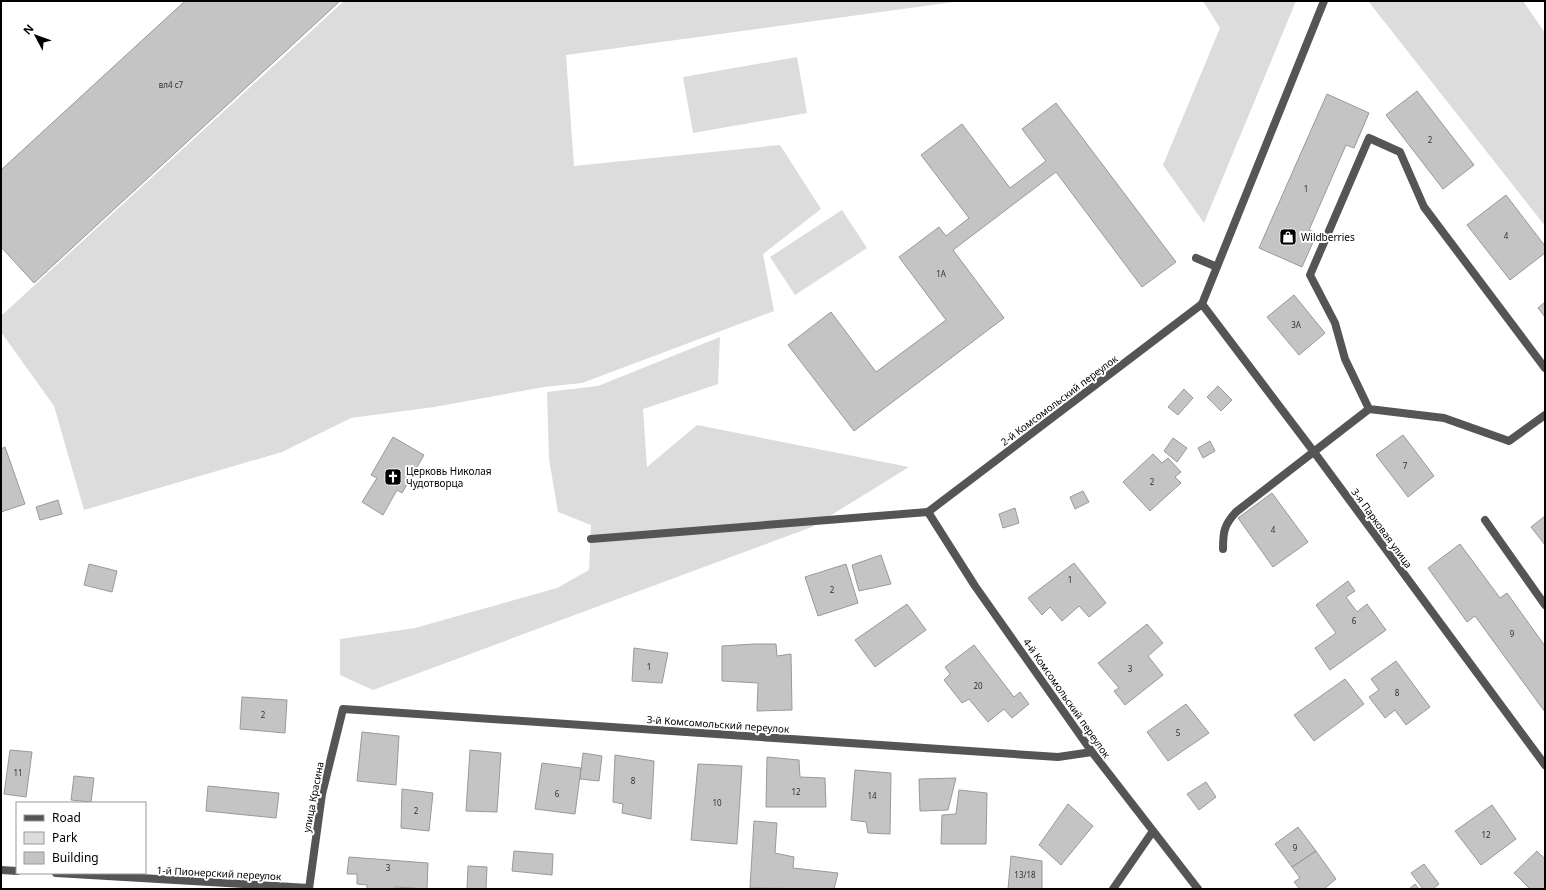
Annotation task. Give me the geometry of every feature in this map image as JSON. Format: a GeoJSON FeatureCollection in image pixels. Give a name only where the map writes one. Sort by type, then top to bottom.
{"type":"FeatureCollection","features":[{"type":"Feature","properties":{"kind":"street"},"geometry":{"type":"LineString","coordinates":[[1202,304],[1324,1]]}},
{"type":"Feature","properties":{"kind":"street"},"geometry":{"type":"LineString","coordinates":[[1369,409],[1345,359],[1334,323],[1310,275],[1369,138],[1400,152],[1424,207],[1545,368]]}},
{"type":"Feature","properties":{"kind":"street"},"geometry":{"type":"LineString","coordinates":[[1196,258],[1217,267]]}},
{"type":"Feature","properties":{"kind":"street","name":"3-я Парковая улица"},"geometry":{"type":"LineString","coordinates":[[1202,304],[1314,452],[1545,765]]}},
{"type":"Feature","properties":{"kind":"street","name":"2-й Комсомольский переулок"},"geometry":{"type":"LineString","coordinates":[[928,512],[1202,304]]}},
{"type":"Feature","properties":{"kind":"street"},"geometry":{"type":"LineString","coordinates":[[1223,549],[1223,536],[1227,523],[1236,512],[1369,409],[1444,418],[1509,441],[1545,415]]}},
{"type":"Feature","properties":{"kind":"street"},"geometry":{"type":"LineString","coordinates":[[591,539],[928,512]]}},
{"type":"Feature","properties":{"kind":"street","name":"4-й Комсомольский переулок"},"geometry":{"type":"LineString","coordinates":[[928,512],[975,586],[1092,752],[1198,889]]}},
{"type":"Feature","properties":{"kind":"street"},"geometry":{"type":"LineString","coordinates":[[1485,520],[1545,605]]}},
{"type":"Feature","properties":{"kind":"street","name":"3-й Комсомольский переулок"},"geometry":{"type":"LineString","coordinates":[[343,709],[1058,757],[1092,752]]}},
{"type":"Feature","properties":{"kind":"street","name":"улица Красина"},"geometry":{"type":"LineString","coordinates":[[309,889],[322,794],[343,709]]}},
{"type":"Feature","properties":{"kind":"street"},"geometry":{"type":"LineString","coordinates":[[1113,889],[1153,831]]}},
{"type":"Feature","properties":{"kind":"street"},"geometry":{"type":"LineString","coordinates":[[1,870],[16,871]]}},
{"type":"Feature","properties":{"kind":"street","name":"1-й Пионерский переулок"},"geometry":{"type":"LineString","coordinates":[[72,874],[309,889]]}},
{"type":"Feature","properties":{"kind":"green space"},"geometry":{"type":"Polygon","coordinates":[[[344,1],[961,1],[566,55],[574,166],[780,145],[821,209],[763,254],[774,311],[582,383],[544,387],[434,407],[351,418],[282,452],[84,510],[54,406],[1,332],[1,316],[344,1]]]}},
{"type":"Feature","properties":{"kind":"green space"},"geometry":{"type":"Polygon","coordinates":[[[1203,1],[1296,1],[1204,223],[1163,165],[1220,28],[1203,1]]]}},
{"type":"Feature","properties":{"kind":"green space"},"geometry":{"type":"Polygon","coordinates":[[[1368,1],[1523,1],[1545,33],[1545,226],[1368,1]]]}},
{"type":"Feature","properties":{"kind":"green space"},"geometry":{"type":"Polygon","coordinates":[[[797,57],[807,113],[693,133],[683,77],[797,57]]]}},
{"type":"Feature","properties":{"kind":"green space"},"geometry":{"type":"Polygon","coordinates":[[[842,210],[867,248],[795,295],[770,257],[842,210]]]}},
{"type":"Feature","properties":{"kind":"green space"},"geometry":{"type":"Polygon","coordinates":[[[720,337],[718,384],[643,409],[647,467],[697,425],[909,467],[812,527],[373,690],[340,675],[340,639],[415,628],[557,588],[589,570],[591,525],[558,512],[549,459],[547,392],[598,386],[720,337]]]}},
{"type":"Feature","properties":{"kind":"building"},"geometry":{"type":"Polygon","coordinates":[[[185,1],[340,1],[34,283],[1,247],[1,170],[185,1]]]}},
{"type":"Feature","properties":{"kind":"building"},"geometry":{"type":"Polygon","coordinates":[[[1417,91],[1474,165],[1443,189],[1386,115],[1417,91]]]}},
{"type":"Feature","properties":{"kind":"building"},"geometry":{"type":"Polygon","coordinates":[[[1327,94],[1369,113],[1354,148],[1346,145],[1309,230],[1317,233],[1302,267],[1259,248],[1327,94]]]}},
{"type":"Feature","properties":{"kind":"building"},"geometry":{"type":"Polygon","coordinates":[[[1056,103],[1176,262],[1142,287],[1056,172],[953,250],[1004,318],[854,431],[788,345],[831,312],[876,372],[946,320],[899,257],[939,227],[946,236],[969,218],[921,155],[962,124],[1010,188],[1046,161],[1022,129],[1056,103]]]}},
{"type":"Feature","properties":{"kind":"building"},"geometry":{"type":"Polygon","coordinates":[[[1506,195],[1545,246],[1545,253],[1510,280],[1467,225],[1506,195]]]}},
{"type":"Feature","properties":{"kind":"building"},"geometry":{"type":"Polygon","coordinates":[[[1294,295],[1325,333],[1299,355],[1267,317],[1294,295]]]}},
{"type":"Feature","properties":{"kind":"building"},"geometry":{"type":"Polygon","coordinates":[[[1545,302],[1545,317],[1538,308],[1545,302]]]}},
{"type":"Feature","properties":{"kind":"building"},"geometry":{"type":"Polygon","coordinates":[[[1218,386],[1232,400],[1221,411],[1207,397],[1218,386]]]}},
{"type":"Feature","properties":{"kind":"building"},"geometry":{"type":"Polygon","coordinates":[[[1184,389],[1193,398],[1178,415],[1168,407],[1184,389]]]}},
{"type":"Feature","properties":{"kind":"building"},"geometry":{"type":"Polygon","coordinates":[[[1403,435],[1434,476],[1408,497],[1376,455],[1403,435]]]}},
{"type":"Feature","properties":{"kind":"building","name":"Церковь Николая Чудотворца"},"geometry":{"type":"Polygon","coordinates":[[[393,437],[424,455],[402,493],[397,490],[383,515],[362,502],[377,478],[371,475],[393,437]]]}},
{"type":"Feature","properties":{"kind":"building"},"geometry":{"type":"Polygon","coordinates":[[[1173,438],[1187,448],[1177,462],[1164,451],[1173,438]]]}},
{"type":"Feature","properties":{"kind":"building"},"geometry":{"type":"Polygon","coordinates":[[[1210,441],[1215,451],[1203,458],[1198,448],[1210,441]]]}},
{"type":"Feature","properties":{"kind":"building"},"geometry":{"type":"Polygon","coordinates":[[[5,447],[25,504],[1,512],[1,449],[5,447]]]}},
{"type":"Feature","properties":{"kind":"building"},"geometry":{"type":"Polygon","coordinates":[[[1153,454],[1162,463],[1168,458],[1181,472],[1175,477],[1181,483],[1150,511],[1123,482],[1153,454]]]}},
{"type":"Feature","properties":{"kind":"building"},"geometry":{"type":"Polygon","coordinates":[[[1083,491],[1089,502],[1075,509],[1070,497],[1083,491]]]}},
{"type":"Feature","properties":{"kind":"building"},"geometry":{"type":"Polygon","coordinates":[[[1272,493],[1308,542],[1273,567],[1238,518],[1272,493]]]}},
{"type":"Feature","properties":{"kind":"building"},"geometry":{"type":"Polygon","coordinates":[[[58,500],[62,514],[40,520],[36,507],[58,500]]]}},
{"type":"Feature","properties":{"kind":"building"},"geometry":{"type":"Polygon","coordinates":[[[1015,508],[1019,523],[1003,528],[999,514],[1015,508]]]}},
{"type":"Feature","properties":{"kind":"building"},"geometry":{"type":"Polygon","coordinates":[[[1545,516],[1545,545],[1531,527],[1545,516]]]}},
{"type":"Feature","properties":{"kind":"building"},"geometry":{"type":"Polygon","coordinates":[[[1460,544],[1500,598],[1507,593],[1545,646],[1545,712],[1475,616],[1467,622],[1428,568],[1460,544]]]}},
{"type":"Feature","properties":{"kind":"building"},"geometry":{"type":"Polygon","coordinates":[[[881,555],[891,584],[859,591],[852,565],[881,555]]]}},
{"type":"Feature","properties":{"kind":"building"},"geometry":{"type":"Polygon","coordinates":[[[1074,563],[1106,603],[1089,617],[1079,606],[1062,621],[1050,607],[1042,615],[1028,598],[1074,563]]]}},
{"type":"Feature","properties":{"kind":"building"},"geometry":{"type":"Polygon","coordinates":[[[89,564],[117,571],[112,592],[84,585],[89,564]]]}},
{"type":"Feature","properties":{"kind":"building"},"geometry":{"type":"Polygon","coordinates":[[[846,564],[858,603],[818,616],[805,577],[846,564]]]}},
{"type":"Feature","properties":{"kind":"building"},"geometry":{"type":"Polygon","coordinates":[[[1348,581],[1355,591],[1346,597],[1357,612],[1367,604],[1386,630],[1330,670],[1315,648],[1336,633],[1316,605],[1348,581]]]}},
{"type":"Feature","properties":{"kind":"building"},"geometry":{"type":"Polygon","coordinates":[[[907,604],[926,630],[875,667],[855,640],[907,604]]]}},
{"type":"Feature","properties":{"kind":"building"},"geometry":{"type":"Polygon","coordinates":[[[1147,624],[1163,643],[1148,656],[1163,675],[1125,705],[1114,691],[1119,688],[1098,663],[1147,624]]]}},
{"type":"Feature","properties":{"kind":"building"},"geometry":{"type":"Polygon","coordinates":[[[776,644],[777,656],[791,654],[792,710],[757,711],[758,683],[722,681],[722,646],[776,644]]]}},
{"type":"Feature","properties":{"kind":"building"},"geometry":{"type":"Polygon","coordinates":[[[974,645],[1014,697],[1020,692],[1029,704],[1012,718],[1004,709],[988,722],[969,699],[962,703],[944,680],[950,674],[945,667],[974,645]]]}},
{"type":"Feature","properties":{"kind":"building"},"geometry":{"type":"Polygon","coordinates":[[[634,648],[668,653],[662,683],[632,681],[634,648]]]}},
{"type":"Feature","properties":{"kind":"building"},"geometry":{"type":"Polygon","coordinates":[[[1396,661],[1430,707],[1406,725],[1395,710],[1385,718],[1369,697],[1379,690],[1371,679],[1396,661]]]}},
{"type":"Feature","properties":{"kind":"building"},"geometry":{"type":"Polygon","coordinates":[[[1345,679],[1364,704],[1314,741],[1294,715],[1345,679]]]}},
{"type":"Feature","properties":{"kind":"building"},"geometry":{"type":"Polygon","coordinates":[[[242,697],[287,700],[285,733],[240,729],[242,697]]]}},
{"type":"Feature","properties":{"kind":"building"},"geometry":{"type":"Polygon","coordinates":[[[1186,704],[1209,733],[1168,761],[1147,732],[1186,704]]]}},
{"type":"Feature","properties":{"kind":"building"},"geometry":{"type":"Polygon","coordinates":[[[362,732],[399,736],[396,785],[357,781],[362,732]]]}},
{"type":"Feature","properties":{"kind":"building"},"geometry":{"type":"Polygon","coordinates":[[[10,750],[32,752],[26,797],[4,794],[10,750]]]}},
{"type":"Feature","properties":{"kind":"building"},"geometry":{"type":"Polygon","coordinates":[[[470,750],[501,753],[497,812],[466,811],[470,750]]]}},
{"type":"Feature","properties":{"kind":"building"},"geometry":{"type":"Polygon","coordinates":[[[583,753],[602,756],[599,781],[580,779],[583,753]]]}},
{"type":"Feature","properties":{"kind":"building"},"geometry":{"type":"Polygon","coordinates":[[[615,755],[654,761],[651,819],[622,813],[623,804],[613,802],[615,755]]]}},
{"type":"Feature","properties":{"kind":"building"},"geometry":{"type":"Polygon","coordinates":[[[767,757],[799,760],[800,777],[825,778],[826,807],[766,807],[767,757]]]}},
{"type":"Feature","properties":{"kind":"building"},"geometry":{"type":"Polygon","coordinates":[[[542,763],[581,768],[575,814],[535,809],[542,763]]]}},
{"type":"Feature","properties":{"kind":"building"},"geometry":{"type":"Polygon","coordinates":[[[698,764],[742,766],[737,844],[691,840],[698,764]]]}},
{"type":"Feature","properties":{"kind":"building"},"geometry":{"type":"Polygon","coordinates":[[[855,770],[891,773],[890,834],[868,833],[866,822],[851,820],[855,770]]]}},
{"type":"Feature","properties":{"kind":"building"},"geometry":{"type":"Polygon","coordinates":[[[74,776],[94,778],[91,802],[71,800],[74,776]]]}},
{"type":"Feature","properties":{"kind":"building"},"geometry":{"type":"Polygon","coordinates":[[[956,778],[948,810],[920,811],[919,779],[956,778]]]}},
{"type":"Feature","properties":{"kind":"building"},"geometry":{"type":"Polygon","coordinates":[[[1206,782],[1216,797],[1199,810],[1187,794],[1206,782]]]}},
{"type":"Feature","properties":{"kind":"building"},"geometry":{"type":"Polygon","coordinates":[[[208,786],[279,793],[276,818],[206,811],[208,786]]]}},
{"type":"Feature","properties":{"kind":"building"},"geometry":{"type":"Polygon","coordinates":[[[402,789],[433,793],[429,831],[401,828],[402,789]]]}},
{"type":"Feature","properties":{"kind":"building"},"geometry":{"type":"Polygon","coordinates":[[[959,790],[987,793],[986,844],[941,844],[942,815],[956,814],[959,790]]]}},
{"type":"Feature","properties":{"kind":"building"},"geometry":{"type":"Polygon","coordinates":[[[1068,804],[1093,826],[1061,865],[1039,845],[1068,804]]]}},
{"type":"Feature","properties":{"kind":"building"},"geometry":{"type":"Polygon","coordinates":[[[1492,805],[1516,839],[1481,865],[1455,831],[1492,805]]]}},
{"type":"Feature","properties":{"kind":"building"},"geometry":{"type":"Polygon","coordinates":[[[754,821],[777,823],[775,853],[794,857],[793,868],[838,873],[834,889],[750,888],[754,821]]]}},
{"type":"Feature","properties":{"kind":"building"},"geometry":{"type":"Polygon","coordinates":[[[1298,827],[1316,851],[1292,867],[1275,844],[1298,827]]]}},
{"type":"Feature","properties":{"kind":"building"},"geometry":{"type":"Polygon","coordinates":[[[514,851],[553,854],[552,875],[512,871],[514,851]]]}},
{"type":"Feature","properties":{"kind":"building"},"geometry":{"type":"Polygon","coordinates":[[[1316,851],[1336,879],[1324,889],[1300,889],[1294,882],[1300,878],[1292,867],[1316,851]]]}},
{"type":"Feature","properties":{"kind":"building"},"geometry":{"type":"Polygon","coordinates":[[[1537,851],[1545,859],[1545,889],[1530,889],[1514,873],[1537,851]]]}},
{"type":"Feature","properties":{"kind":"building"},"geometry":{"type":"Polygon","coordinates":[[[1011,856],[1042,861],[1042,889],[1008,889],[1011,856]]]}},
{"type":"Feature","properties":{"kind":"building"},"geometry":{"type":"Polygon","coordinates":[[[349,857],[428,863],[427,889],[395,887],[395,889],[367,889],[367,885],[357,884],[357,874],[347,874],[349,857]]]}},
{"type":"Feature","properties":{"kind":"building"},"geometry":{"type":"Polygon","coordinates":[[[1424,864],[1439,884],[1433,889],[1423,889],[1411,873],[1424,864]]]}},
{"type":"Feature","properties":{"kind":"building"},"geometry":{"type":"Polygon","coordinates":[[[468,866],[487,867],[486,889],[467,889],[468,866]]]}},
{"type":"Feature","properties":{"kind":"building"},"geometry":{"type":"Polygon","coordinates":[[[1415,884],[1419,889],[1409,889],[1415,884]]]}},
{"type":"Feature","properties":{"kind":"place","name":"Wildberries"},"geometry":{"type":"Point","coordinates":[1288,237]}},
{"type":"Feature","properties":{"kind":"place","name":"Церковь Николая Чудотворца"},"geometry":{"type":"Point","coordinates":[393,477]}}]}
